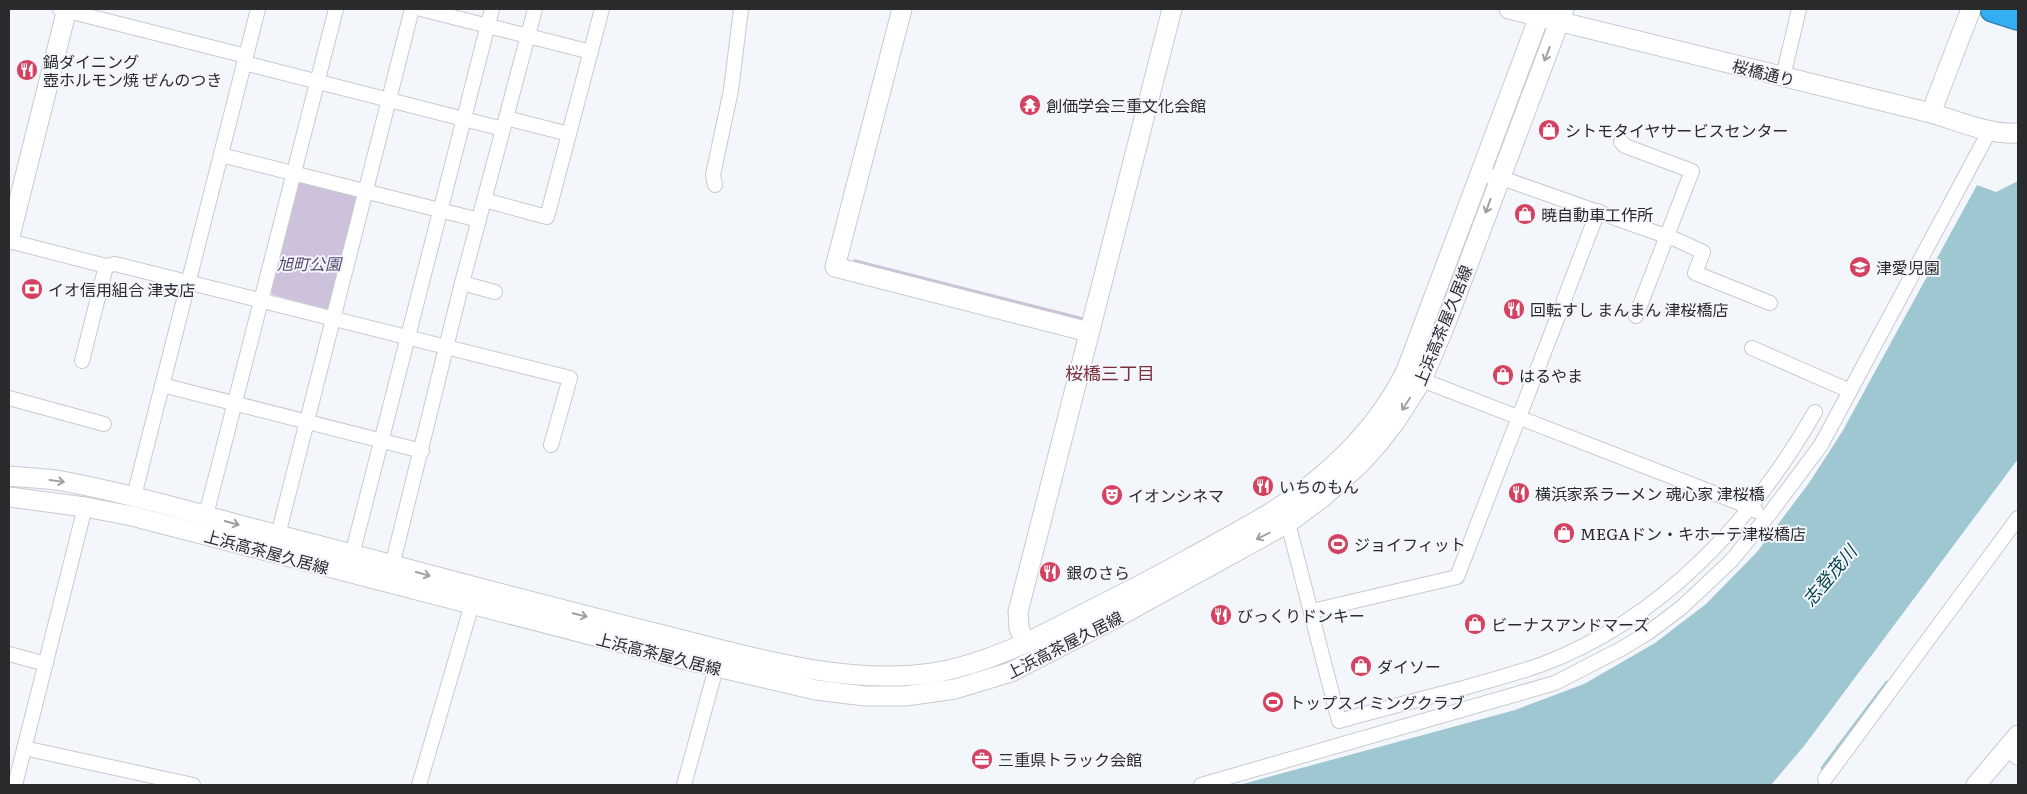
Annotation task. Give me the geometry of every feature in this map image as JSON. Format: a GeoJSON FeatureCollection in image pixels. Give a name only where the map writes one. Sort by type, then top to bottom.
{"type":"FeatureCollection","features":[{"type":"Feature","properties":{"kind":"highway"},"geometry":{"type":"LineString","coordinates":[[1993,9],[2018,17]]}},
{"type":"Feature","properties":{"kind":"main road"},"geometry":{"type":"LineString","coordinates":[[902,9],[835,267],[1089,332]]}},
{"type":"Feature","properties":{"kind":"main road"},"geometry":{"type":"LineString","coordinates":[[1025,643],[1019,628],[1018,612],[1172,9]]}},
{"type":"Feature","properties":{"kind":"main road","name":"桜橋通り"},"geometry":{"type":"LineString","coordinates":[[1509,9],[1561,15],[1990,130],[2009,134],[2018,133]]}},
{"type":"Feature","properties":{"kind":"main road"},"geometry":{"type":"LineString","coordinates":[[1931,113],[1971,9]]}},
{"type":"Feature","properties":{"kind":"main road"},"geometry":{"type":"LineString","coordinates":[[9,239],[64,10]]}},
{"type":"Feature","properties":{"kind":"main road","name":"上浜高茶屋久居線"},"geometry":{"type":"LineString","coordinates":[[9,497],[85,507],[132,516],[472,604],[718,659],[847,675],[881,676],[930,673],[961,667],[1025,643],[1172,568],[1272,512],[1340,459],[1364,435],[1384,409],[1406,372],[1540,13]]}},
{"type":"Feature","properties":{"kind":"main road","name":"上浜高茶屋久居線"},"geometry":{"type":"LineString","coordinates":[[9,476],[59,481],[134,496],[392,566],[718,659],[816,690],[865,696],[905,696],[955,689],[1011,672],[1114,619],[1288,523],[1323,497],[1359,465],[1395,422],[1422,380],[1446,323],[1561,15]]}},
{"type":"Feature","properties":{"kind":"main road"},"geometry":{"type":"LineString","coordinates":[[1976,785],[2014,747]]}},
{"type":"Feature","properties":{"kind":"street"},"geometry":{"type":"LineString","coordinates":[[134,496],[258,9]]}},
{"type":"Feature","properties":{"kind":"street"},"geometry":{"type":"LineString","coordinates":[[206,516],[336,9]]}},
{"type":"Feature","properties":{"kind":"street"},"geometry":{"type":"LineString","coordinates":[[278,535],[412,9]]}},
{"type":"Feature","properties":{"kind":"street"},"geometry":{"type":"LineString","coordinates":[[421,9],[591,52]]}},
{"type":"Feature","properties":{"kind":"street"},"geometry":{"type":"LineString","coordinates":[[352,555],[438,212],[492,9]]}},
{"type":"Feature","properties":{"kind":"street"},"geometry":{"type":"LineString","coordinates":[[392,566],[478,220],[535,9]]}},
{"type":"Feature","properties":{"kind":"street"},"geometry":{"type":"LineString","coordinates":[[484,200],[547,217],[602,9]]}},
{"type":"Feature","properties":{"kind":"street"},"geometry":{"type":"LineString","coordinates":[[714,184],[713,175],[731,90],[741,9]]}},
{"type":"Feature","properties":{"kind":"street"},"geometry":{"type":"LineString","coordinates":[[1783,76],[1799,9]]}},
{"type":"Feature","properties":{"kind":"street"},"geometry":{"type":"LineString","coordinates":[[64,10],[245,59],[317,82],[463,119],[569,134]]}},
{"type":"Feature","properties":{"kind":"street"},"geometry":{"type":"LineString","coordinates":[[1201,785],[1555,683],[1588,667],[1649,632],[1681,608],[1731,561],[1768,516],[1820,445],[1990,130]]}},
{"type":"Feature","properties":{"kind":"street"},"geometry":{"type":"LineString","coordinates":[[1621,142],[1625,146],[1692,171],[1636,316]]}},
{"type":"Feature","properties":{"kind":"street"},"geometry":{"type":"LineString","coordinates":[[221,155],[438,212],[478,220]]}},
{"type":"Feature","properties":{"kind":"street"},"geometry":{"type":"LineString","coordinates":[[1480,175],[1499,177],[1666,236],[1703,252],[1695,273],[1770,303]]}},
{"type":"Feature","properties":{"kind":"street"},"geometry":{"type":"LineString","coordinates":[[1312,611],[1457,577],[1598,212]]}},
{"type":"Feature","properties":{"kind":"street"},"geometry":{"type":"LineString","coordinates":[[9,239],[106,266],[115,264],[570,378],[551,445]]}},
{"type":"Feature","properties":{"kind":"street"},"geometry":{"type":"LineString","coordinates":[[82,361],[106,266]]}},
{"type":"Feature","properties":{"kind":"street"},"geometry":{"type":"LineString","coordinates":[[462,283],[495,292]]}},
{"type":"Feature","properties":{"kind":"street"},"geometry":{"type":"LineString","coordinates":[[1752,348],[1850,391]]}},
{"type":"Feature","properties":{"kind":"street"},"geometry":{"type":"LineString","coordinates":[[1422,380],[1737,502],[1768,516]]}},
{"type":"Feature","properties":{"kind":"street"},"geometry":{"type":"LineString","coordinates":[[162,385],[422,451]]}},
{"type":"Feature","properties":{"kind":"street"},"geometry":{"type":"LineString","coordinates":[[9,398],[104,424]]}},
{"type":"Feature","properties":{"kind":"street"},"geometry":{"type":"LineString","coordinates":[[1288,523],[1339,721],[1511,675],[1545,663],[1584,645],[1648,607],[1684,578],[1707,556],[1784,462],[1816,412]]}},
{"type":"Feature","properties":{"kind":"street"},"geometry":{"type":"LineString","coordinates":[[15,785],[85,507]]}},
{"type":"Feature","properties":{"kind":"street"},"geometry":{"type":"LineString","coordinates":[[1825,779],[2018,518]]}},
{"type":"Feature","properties":{"kind":"street"},"geometry":{"type":"LineString","coordinates":[[419,785],[472,604]]}},
{"type":"Feature","properties":{"kind":"street"},"geometry":{"type":"LineString","coordinates":[[9,654],[46,664]]}},
{"type":"Feature","properties":{"kind":"street"},"geometry":{"type":"LineString","coordinates":[[684,785],[718,659]]}},
{"type":"Feature","properties":{"kind":"street"},"geometry":{"type":"LineString","coordinates":[[24,748],[193,785]]}},
{"type":"Feature","properties":{"kind":"green space","name":"旭町公園"},"geometry":{"type":"Polygon","coordinates":[[[298,179],[360,195],[333,306],[326,309],[273,295],[269,289],[298,179]]]}},
{"type":"Feature","properties":{"kind":"green space"},"geometry":{"type":"Polygon","coordinates":[[[854,259],[1086,318],[1077,322],[853,265],[854,259]]]}},
{"type":"Feature","properties":{"kind":"water","name":"志登茂川"},"geometry":{"type":"Polygon","coordinates":[[[2018,181],[2018,459],[1804,746],[1771,785],[1239,785],[1515,710],[1584,684],[1655,643],[1706,604],[1757,552],[1809,483],[1842,432],[1977,185],[1996,192],[2018,181]]]}},
{"type":"Feature","properties":{"kind":"waterway"},"geometry":{"type":"LineString","coordinates":[[1823,768],[1887,683]]}},
{"type":"Feature","properties":{"kind":"place","name":"鍋ダイニング 壺ホルモン焼 ぜんのつき"},"geometry":{"type":"Point","coordinates":[27,70]}},
{"type":"Feature","properties":{"kind":"place","name":"創価学会三重文化会館"},"geometry":{"type":"Point","coordinates":[1030,105]}},
{"type":"Feature","properties":{"kind":"place","name":"シトモタイヤサービスセンター"},"geometry":{"type":"Point","coordinates":[1549,130]}},
{"type":"Feature","properties":{"kind":"place","name":"暁自動車工作所"},"geometry":{"type":"Point","coordinates":[1525,214]}},
{"type":"Feature","properties":{"kind":"place","name":"津愛児園"},"geometry":{"type":"Point","coordinates":[1860,267]}},
{"type":"Feature","properties":{"kind":"place","name":"イオ信用組合 津支店"},"geometry":{"type":"Point","coordinates":[32,289]}},
{"type":"Feature","properties":{"kind":"place","name":"回転すし まんまん 津桜橋店"},"geometry":{"type":"Point","coordinates":[1514,309]}},
{"type":"Feature","properties":{"kind":"place","name":"はるやま"},"geometry":{"type":"Point","coordinates":[1503,375]}},
{"type":"Feature","properties":{"kind":"place","name":"いちのもん"},"geometry":{"type":"Point","coordinates":[1263,486]}},
{"type":"Feature","properties":{"kind":"place","name":"横浜家系ラーメン 魂心家 津桜橋"},"geometry":{"type":"Point","coordinates":[1519,493]}},
{"type":"Feature","properties":{"kind":"place","name":"イオンシネマ"},"geometry":{"type":"Point","coordinates":[1112,495]}},
{"type":"Feature","properties":{"kind":"place","name":"MEGAドン・キホーテ津桜橋店"},"geometry":{"type":"Point","coordinates":[1564,533]}},
{"type":"Feature","properties":{"kind":"place","name":"ジョイフィット"},"geometry":{"type":"Point","coordinates":[1338,544]}},
{"type":"Feature","properties":{"kind":"place","name":"銀のさら"},"geometry":{"type":"Point","coordinates":[1050,572]}},
{"type":"Feature","properties":{"kind":"place","name":"びっくりドンキー"},"geometry":{"type":"Point","coordinates":[1221,615]}},
{"type":"Feature","properties":{"kind":"place","name":"ビーナスアンドマーズ"},"geometry":{"type":"Point","coordinates":[1475,624]}},
{"type":"Feature","properties":{"kind":"place","name":"ダイソー"},"geometry":{"type":"Point","coordinates":[1361,666]}},
{"type":"Feature","properties":{"kind":"place","name":"トップスイミングクラブ"},"geometry":{"type":"Point","coordinates":[1273,702]}},
{"type":"Feature","properties":{"kind":"place","name":"三重県トラック会館"},"geometry":{"type":"Point","coordinates":[982,759]}},
{"type":"Feature","properties":{"kind":"district","name":"桜橋三丁目"},"geometry":{"type":"Point","coordinates":[1110,372]}}]}
